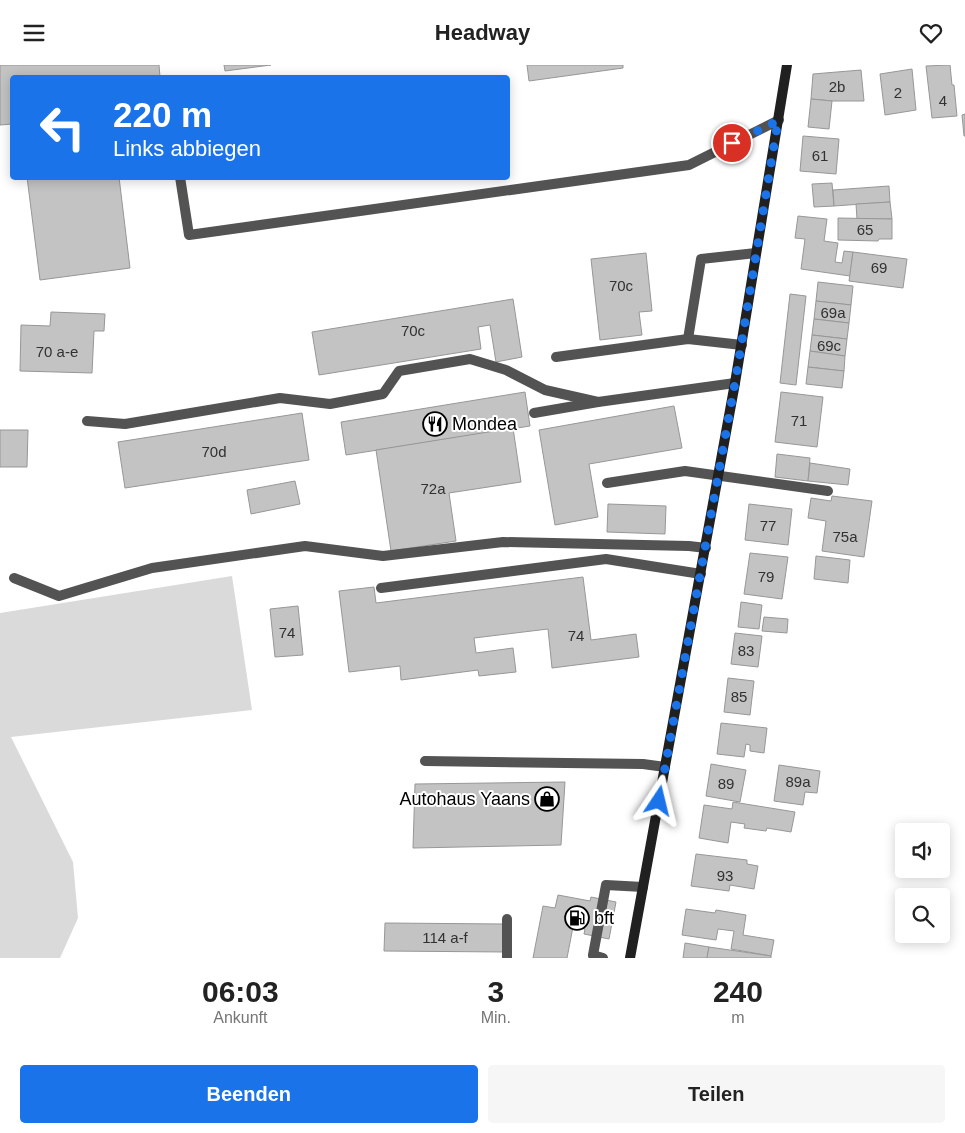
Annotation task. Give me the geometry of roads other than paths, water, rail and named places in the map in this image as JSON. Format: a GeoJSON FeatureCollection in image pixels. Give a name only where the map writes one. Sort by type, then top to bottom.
{"type":"FeatureCollection","features":[{"type":"Feature","properties":{"kind":"main road"},"geometry":{"type":"LineString","coordinates":[[630,958],[702,574],[742,345],[787,65]]}},
{"type":"Feature","properties":{"kind":"street"},"geometry":{"type":"LineString","coordinates":[[180,180],[189,235],[689,165],[778,121]]}},
{"type":"Feature","properties":{"kind":"street"},"geometry":{"type":"LineString","coordinates":[[688,339],[701,259],[756,253]]}},
{"type":"Feature","properties":{"kind":"street"},"geometry":{"type":"LineString","coordinates":[[556,357],[688,339],[742,345]]}},
{"type":"Feature","properties":{"kind":"street"},"geometry":{"type":"LineString","coordinates":[[88,421],[125,424],[280,398],[330,404],[383,395],[399,371],[470,359],[506,370],[545,390],[598,402]]}},
{"type":"Feature","properties":{"kind":"street"},"geometry":{"type":"LineString","coordinates":[[534,413],[735,383]]}},
{"type":"Feature","properties":{"kind":"street"},"geometry":{"type":"LineString","coordinates":[[607,483],[685,471],[828,491]]}},
{"type":"Feature","properties":{"kind":"street"},"geometry":{"type":"LineString","coordinates":[[14,578],[59,597],[152,568],[305,546],[383,556],[503,542],[706,548]]}},
{"type":"Feature","properties":{"kind":"street"},"geometry":{"type":"LineString","coordinates":[[382,588],[606,559],[702,574]]}},
{"type":"Feature","properties":{"kind":"street"},"geometry":{"type":"LineString","coordinates":[[425,761],[643,764],[665,767]]}},
{"type":"Feature","properties":{"kind":"street"},"geometry":{"type":"LineString","coordinates":[[603,958],[593,955],[606,885],[643,887]]}},
{"type":"Feature","properties":{"kind":"street"},"geometry":{"type":"LineString","coordinates":[[507,919],[507,958]]}},
{"type":"Feature","properties":{"kind":"place","name":"Mondea"},"geometry":{"type":"Point","coordinates":[435,424]}},
{"type":"Feature","properties":{"kind":"place","name":"Autohaus Yaans"},"geometry":{"type":"Point","coordinates":[547,799]}},
{"type":"Feature","properties":{"kind":"place","name":"bft"},"geometry":{"type":"Point","coordinates":[577,918]}}]}
